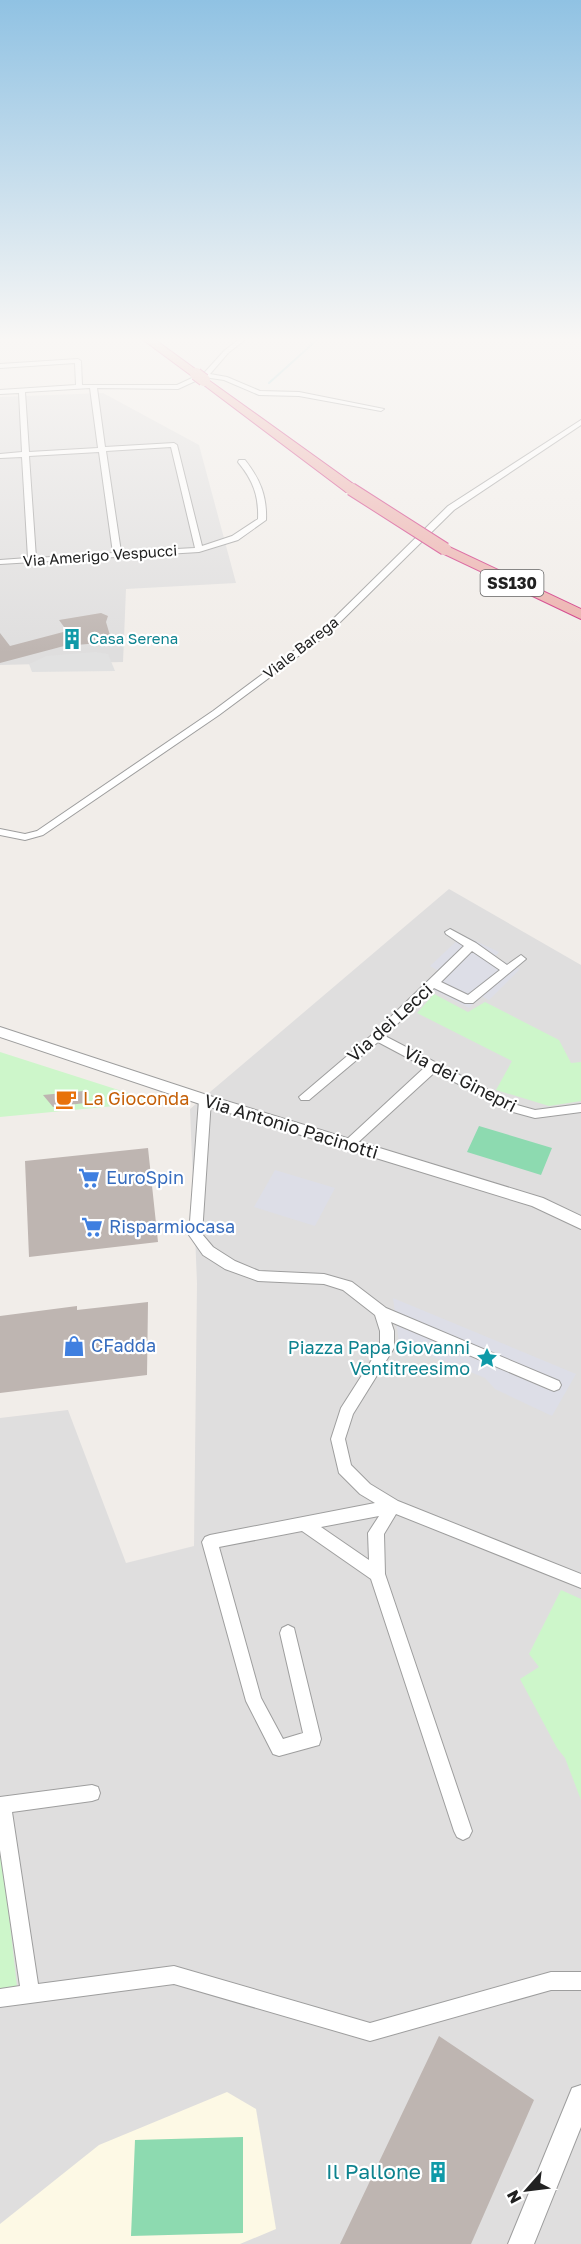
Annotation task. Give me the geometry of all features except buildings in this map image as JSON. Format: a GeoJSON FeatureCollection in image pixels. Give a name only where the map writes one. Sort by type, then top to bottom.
{"type":"FeatureCollection","features":[{"type":"Feature","properties":{"kind":"highway","name":"SS130"},"geometry":{"type":"LineString","coordinates":[[291,444],[351,489],[406,526],[445,549],[581,615]]}},
{"type":"Feature","properties":{"kind":"street"},"geometry":{"type":"LineString","coordinates":[[24,444],[32,561]]}},
{"type":"Feature","properties":{"kind":"street"},"geometry":{"type":"LineString","coordinates":[[101,444],[117,555]]}},
{"type":"Feature","properties":{"kind":"street","name":"Viale Barega"},"geometry":{"type":"LineString","coordinates":[[0,832],[25,837],[40,833],[216,713],[325,632],[451,508],[548,444]]}},
{"type":"Feature","properties":{"kind":"street"},"geometry":{"type":"LineString","coordinates":[[0,456],[174,446],[199,550]]}},
{"type":"Feature","properties":{"kind":"street","name":"Via Amerigo Vespucci"},"geometry":{"type":"LineString","coordinates":[[0,562],[199,550],[235,538],[262,520],[264,502],[256,478],[242,462]]}},
{"type":"Feature","properties":{"kind":"street"},"geometry":{"type":"LineString","coordinates":[[450,932],[506,969]]}},
{"type":"Feature","properties":{"kind":"street","name":"Via dei Lecci"},"geometry":{"type":"LineString","coordinates":[[305,1097],[376,1037],[472,945]]}},
{"type":"Feature","properties":{"kind":"street"},"geometry":{"type":"LineString","coordinates":[[434,983],[469,1000],[521,959]]}},
{"type":"Feature","properties":{"kind":"street","name":"Via Antonio Pacinotti"},"geometry":{"type":"LineString","coordinates":[[0,1032],[205,1100],[537,1202],[581,1223]]}},
{"type":"Feature","properties":{"kind":"street","name":"Via dei Ginepri"},"geometry":{"type":"LineString","coordinates":[[376,1037],[524,1112],[535,1114],[581,1108]]}},
{"type":"Feature","properties":{"kind":"street"},"geometry":{"type":"LineString","coordinates":[[349,1144],[434,1066]]}},
{"type":"Feature","properties":{"kind":"street"},"geometry":{"type":"LineString","coordinates":[[205,1100],[195,1235],[208,1251],[230,1265],[258,1276],[324,1279],[347,1286],[381,1312],[554,1385]]}},
{"type":"Feature","properties":{"kind":"street"},"geometry":{"type":"LineString","coordinates":[[381,1312],[387,1331],[387,1348],[346,1412],[338,1439],[344,1468],[365,1489],[393,1506],[581,1581]]}},
{"type":"Feature","properties":{"kind":"street"},"geometry":{"type":"LineString","coordinates":[[288,1632],[313,1739],[279,1749],[254,1701],[210,1542],[306,1525],[393,1506]]}},
{"type":"Feature","properties":{"kind":"street"},"geometry":{"type":"LineString","coordinates":[[393,1506],[376,1533],[377,1574],[463,1831]]}},
{"type":"Feature","properties":{"kind":"street"},"geometry":{"type":"LineString","coordinates":[[306,1525],[377,1574]]}},
{"type":"Feature","properties":{"kind":"street"},"geometry":{"type":"LineString","coordinates":[[30,1994],[2,1805],[93,1792]]}},
{"type":"Feature","properties":{"kind":"street"},"geometry":{"type":"LineString","coordinates":[[0,1998],[174,1975],[370,2032],[551,1981],[581,1980]]}},
{"type":"Feature","properties":{"kind":"street"},"geometry":{"type":"LineString","coordinates":[[521,2244],[581,2097]]}},
{"type":"Feature","properties":{"kind":"shaded area"},"geometry":{"type":"Polygon","coordinates":[[[0,444],[199,445],[236,583],[126,589],[123,662],[0,665],[0,444]]]}},
{"type":"Feature","properties":{"kind":"shaded area"},"geometry":{"type":"Polygon","coordinates":[[[95,652],[108,654],[115,671],[32,672],[29,664],[46,656],[95,652]]]}},
{"type":"Feature","properties":{"kind":"shaded area"},"geometry":{"type":"Polygon","coordinates":[[[449,889],[581,965],[581,2244],[0,2244],[0,1418],[68,1410],[126,1563],[194,1546],[197,1283],[190,1109],[449,889]]]}},
{"type":"Feature","properties":{"kind":"shaded area"},"geometry":{"type":"Polygon","coordinates":[[[463,935],[499,952],[494,957],[520,969],[489,1000],[481,996],[469,1008],[424,985],[439,971],[430,966],[463,935]]]}},
{"type":"Feature","properties":{"kind":"shaded area"},"geometry":{"type":"Polygon","coordinates":[[[275,1170],[335,1188],[315,1226],[254,1207],[275,1170]]]}},
{"type":"Feature","properties":{"kind":"shaded area","name":"Piazza Papa Giovanni Ventitreesimo"},"geometry":{"type":"Polygon","coordinates":[[[393,1298],[576,1374],[552,1416],[495,1389],[485,1378],[399,1343],[393,1298]]]}},
{"type":"Feature","properties":{"kind":"shaded area"},"geometry":{"type":"Polygon","coordinates":[[[227,2092],[256,2109],[276,2229],[240,2244],[0,2244],[0,2224],[99,2145],[227,2092]]]}},
{"type":"Feature","properties":{"kind":"green space"},"geometry":{"type":"Polygon","coordinates":[[[434,994],[468,1012],[485,1002],[559,1040],[571,1063],[581,1062],[581,1101],[549,1106],[496,1090],[512,1061],[417,1013],[434,994]]]}},
{"type":"Feature","properties":{"kind":"green space"},"geometry":{"type":"Polygon","coordinates":[[[0,1052],[156,1102],[0,1117],[0,1052]]]}},
{"type":"Feature","properties":{"kind":"green space"},"geometry":{"type":"Polygon","coordinates":[[[479,1126],[552,1148],[541,1175],[467,1152],[479,1126]]]}},
{"type":"Feature","properties":{"kind":"green space"},"geometry":{"type":"Polygon","coordinates":[[[561,1590],[581,1599],[581,1800],[565,1758],[557,1748],[520,1679],[539,1667],[529,1654],[561,1590]]]}},
{"type":"Feature","properties":{"kind":"green space"},"geometry":{"type":"Polygon","coordinates":[[[0,1834],[17,1987],[0,1989],[0,1834]]]}},
{"type":"Feature","properties":{"kind":"green space"},"geometry":{"type":"Polygon","coordinates":[[[243,2137],[243,2233],[131,2236],[135,2140],[243,2137]]]}},
{"type":"Feature","properties":{"kind":"place","name":"Casa Serena"},"geometry":{"type":"Point","coordinates":[72,639]}},
{"type":"Feature","properties":{"kind":"place","name":"La Gioconda"},"geometry":{"type":"Point","coordinates":[66,1099]}},
{"type":"Feature","properties":{"kind":"place","name":"EuroSpin"},"geometry":{"type":"Point","coordinates":[89,1178]}},
{"type":"Feature","properties":{"kind":"place","name":"Risparmiocasa"},"geometry":{"type":"Point","coordinates":[92,1227]}},
{"type":"Feature","properties":{"kind":"place","name":"CFadda"},"geometry":{"type":"Point","coordinates":[74,1346]}},
{"type":"Feature","properties":{"kind":"place","name":"Piazza Papa Giovanni Ventitreesimo"},"geometry":{"type":"Point","coordinates":[487,1358]}},
{"type":"Feature","properties":{"kind":"place","name":"Il Pallone"},"geometry":{"type":"Point","coordinates":[438,2172]}}]}
